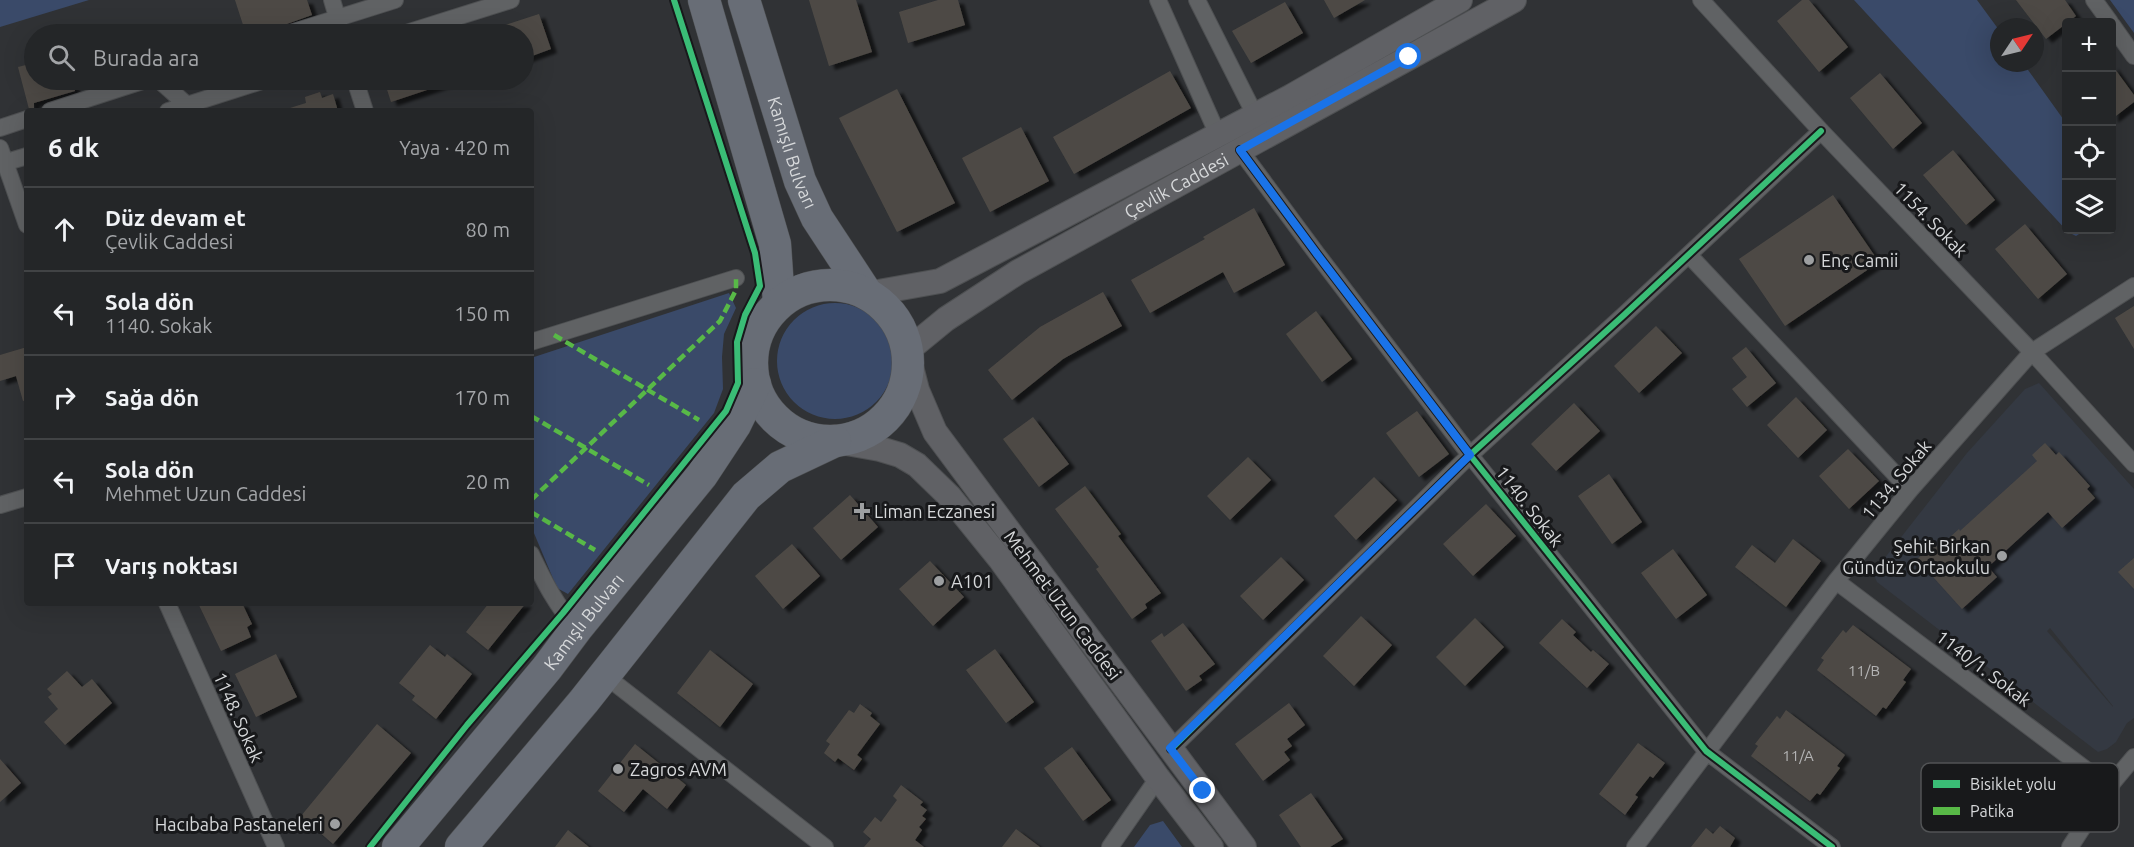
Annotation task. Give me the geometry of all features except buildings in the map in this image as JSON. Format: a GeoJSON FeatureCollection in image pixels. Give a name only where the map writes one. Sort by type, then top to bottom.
{"type":"FeatureCollection","features":[{"type":"Feature","properties":{"kind":"highway"},"geometry":{"type":"LineString","coordinates":[[704,0],[775,244],[779,303]]}},
{"type":"Feature","properties":{"kind":"highway","name":"Kamışlı Bulvarı"},"geometry":{"type":"LineString","coordinates":[[744,0],[800,182],[817,218],[867,294]]}},
{"type":"Feature","properties":{"kind":"highway"},"geometry":{"type":"LineString","coordinates":[[461,847],[603,676],[746,496],[780,467],[835,441],[860,435],[882,422],[898,401],[907,377],[908,351],[903,333],[894,318],[882,304],[867,294],[845,286],[822,285],[799,291],[779,303],[765,320],[755,340],[752,362],[755,384],[763,403],[777,420],[794,432],[814,439],[835,441]]}},
{"type":"Feature","properties":{"kind":"highway","name":"Kamışlı Bulvarı"},"geometry":{"type":"LineString","coordinates":[[398,847],[540,677],[577,628],[702,476],[735,425],[755,384]]}},
{"type":"Feature","properties":{"kind":"main road","name":"Çevlik Caddesi"},"geometry":{"type":"LineString","coordinates":[[867,294],[940,280],[1218,135],[1460,0]]}},
{"type":"Feature","properties":{"kind":"main road","name":"Çevlik Caddesi"},"geometry":{"type":"LineString","coordinates":[[908,351],[946,319],[1018,272],[1514,0]]}},
{"type":"Feature","properties":{"kind":"main road","name":"Mehmet Uzun Caddesi"},"geometry":{"type":"LineString","coordinates":[[908,351],[917,390],[935,432],[1244,847]]}},
{"type":"Feature","properties":{"kind":"main road"},"geometry":{"type":"LineString","coordinates":[[835,441],[880,449],[900,456],[917,465],[949,496],[1000,559],[1158,778],[1211,847]]}},
{"type":"Feature","properties":{"kind":"street"},"geometry":{"type":"LineString","coordinates":[[332,0],[339,24]]}},
{"type":"Feature","properties":{"kind":"street"},"geometry":{"type":"LineString","coordinates":[[344,24],[395,0]]}},
{"type":"Feature","properties":{"kind":"street"},"geometry":{"type":"LineString","coordinates":[[435,24],[511,0]]}},
{"type":"Feature","properties":{"kind":"street"},"geometry":{"type":"LineString","coordinates":[[1158,0],[1218,135]]}},
{"type":"Feature","properties":{"kind":"street"},"geometry":{"type":"LineString","coordinates":[[1197,0],[1255,115]]}},
{"type":"Feature","properties":{"kind":"street","name":"1154. Sokak"},"geometry":{"type":"LineString","coordinates":[[1701,0],[1821,131],[2032,352],[2134,464]]}},
{"type":"Feature","properties":{"kind":"street"},"geometry":{"type":"LineString","coordinates":[[2094,0],[2107,18]]}},
{"type":"Feature","properties":{"kind":"street"},"geometry":{"type":"LineString","coordinates":[[2116,31],[2134,56]]}},
{"type":"Feature","properties":{"kind":"street"},"geometry":{"type":"LineString","coordinates":[[59,108],[115,90]]}},
{"type":"Feature","properties":{"kind":"street"},"geometry":{"type":"LineString","coordinates":[[170,90],[187,105]]}},
{"type":"Feature","properties":{"kind":"street"},"geometry":{"type":"LineString","coordinates":[[178,108],[234,90]]}},
{"type":"Feature","properties":{"kind":"street"},"geometry":{"type":"LineString","coordinates":[[358,90],[364,108]]}},
{"type":"Feature","properties":{"kind":"street"},"geometry":{"type":"LineString","coordinates":[[0,128],[24,120]]}},
{"type":"Feature","properties":{"kind":"street"},"geometry":{"type":"LineString","coordinates":[[1170,748],[1470,455],[1821,131]]}},
{"type":"Feature","properties":{"kind":"street","name":"1140. Sokak"},"geometry":{"type":"LineString","coordinates":[[1240,150],[1470,455],[1706,751],[1832,847]]}},
{"type":"Feature","properties":{"kind":"street"},"geometry":{"type":"LineString","coordinates":[[24,156],[2,158],[24,217]]}},
{"type":"Feature","properties":{"kind":"street"},"geometry":{"type":"LineString","coordinates":[[1689,255],[1910,490]]}},
{"type":"Feature","properties":{"kind":"street"},"geometry":{"type":"LineString","coordinates":[[534,341],[736,278]]}},
{"type":"Feature","properties":{"kind":"street","name":"1134. Sokak"},"geometry":{"type":"LineString","coordinates":[[1635,847],[1836,580],[1910,490],[2032,352],[2134,286]]}},
{"type":"Feature","properties":{"kind":"street"},"geometry":{"type":"LineString","coordinates":[[0,505],[24,498]]}},
{"type":"Feature","properties":{"kind":"street"},"geometry":{"type":"LineString","coordinates":[[534,560],[549,592],[563,613],[577,628]]}},
{"type":"Feature","properties":{"kind":"street","name":"1140/1. Sokak"},"geometry":{"type":"LineString","coordinates":[[1836,580],[2077,763]]}},
{"type":"Feature","properties":{"kind":"street","name":"1148. Sokak"},"geometry":{"type":"LineString","coordinates":[[168,606],[276,847]]}},
{"type":"Feature","properties":{"kind":"street"},"geometry":{"type":"LineString","coordinates":[[603,676],[825,847]]}},
{"type":"Feature","properties":{"kind":"street"},"geometry":{"type":"LineString","coordinates":[[2119,775],[2134,757]]}},
{"type":"Feature","properties":{"kind":"street"},"geometry":{"type":"LineString","coordinates":[[1110,847],[1158,778]]}},
{"type":"Feature","properties":{"kind":"street"},"geometry":{"type":"LineString","coordinates":[[2070,847],[2080,832]]}},
{"type":"Feature","properties":{"kind":"shaded area"},"geometry":{"type":"Polygon","coordinates":[[[0,0],[89,0],[0,27],[0,0]]]}},
{"type":"Feature","properties":{"kind":"shaded area"},"geometry":{"type":"Polygon","coordinates":[[[1854,0],[1977,0],[1990,18],[1990,72],[2029,72],[2062,117],[2062,226],[1854,0]]]}},
{"type":"Feature","properties":{"kind":"shaded area"},"geometry":{"type":"Polygon","coordinates":[[[2110,0],[2134,0],[2134,33],[2110,0]]]}},
{"type":"Feature","properties":{"kind":"shaded area"},"geometry":{"type":"Polygon","coordinates":[[[729,293],[736,308],[724,334],[723,389],[714,413],[568,594],[557,588],[534,533],[534,357],[729,293]]]}},
{"type":"Feature","properties":{"kind":"shaded area"},"geometry":{"type":"Polygon","coordinates":[[[835,303],[857,307],[876,320],[889,339],[893,361],[889,383],[876,402],[857,415],[835,419],[813,415],[794,402],[781,383],[777,361],[781,339],[794,320],[813,307],[835,303]]]}},
{"type":"Feature","properties":{"kind":"shaded area","name":"Şehit Birkan Gündüz Ortaokulu"},"geometry":{"type":"Polygon","coordinates":[[[2039,383],[2134,489],[2134,718],[2127,723],[2116,742],[2098,752],[1877,582],[1873,573],[1967,453],[2025,389],[2039,383]],[[2050,628],[2047,631],[2113,706],[2050,628]]]}},
{"type":"Feature","properties":{"kind":"shaded area"},"geometry":{"type":"Polygon","coordinates":[[[1163,821],[1182,847],[1134,847],[1150,825],[1163,821]]]}},
{"type":"Feature","properties":{"kind":"marked path"},"geometry":{"type":"LineString","coordinates":[[534,497],[720,321],[736,290],[736,278]]}},
{"type":"Feature","properties":{"kind":"marked path"},"geometry":{"type":"LineString","coordinates":[[554,335],[699,420]]}},
{"type":"Feature","properties":{"kind":"marked path"},"geometry":{"type":"LineString","coordinates":[[534,418],[649,485]]}},
{"type":"Feature","properties":{"kind":"marked path"},"geometry":{"type":"LineString","coordinates":[[534,514],[595,550]]}},
{"type":"Feature","properties":{"kind":"cycle path"},"geometry":{"type":"LineString","coordinates":[[370,847],[467,725],[563,613],[726,411],[738,383],[737,342],[745,315],[760,286],[755,253],[674,0]]}},
{"type":"Feature","properties":{"kind":"cycle path"},"geometry":{"type":"LineString","coordinates":[[1171,749],[1470,455],[1821,131]]}},
{"type":"Feature","properties":{"kind":"cycle path"},"geometry":{"type":"LineString","coordinates":[[1240,150],[1470,455],[1706,751],[1832,847]]}},
{"type":"Feature","properties":{"kind":"place","name":"Enç Camii"},"geometry":{"type":"Point","coordinates":[1809,260]}},
{"type":"Feature","properties":{"kind":"place","name":"Liman Eczanesi"},"geometry":{"type":"Point","coordinates":[862,511]}},
{"type":"Feature","properties":{"kind":"place","name":"Şehit Birkan Gündüz Ortaokulu"},"geometry":{"type":"Point","coordinates":[2002,556]}},
{"type":"Feature","properties":{"kind":"place","name":"A101"},"geometry":{"type":"Point","coordinates":[939,581]}},
{"type":"Feature","properties":{"kind":"place","name":"Zagros AVM"},"geometry":{"type":"Point","coordinates":[618,769]}},
{"type":"Feature","properties":{"kind":"place","name":"Hacıbaba Pastaneleri"},"geometry":{"type":"Point","coordinates":[335,824]}},
{"type":"Feature","properties":{"kind":"route"},"geometry":{"type":"LineString","coordinates":[[1203,791],[1170,748],[1470,455],[1240,150],[1409,57]]}}]}
